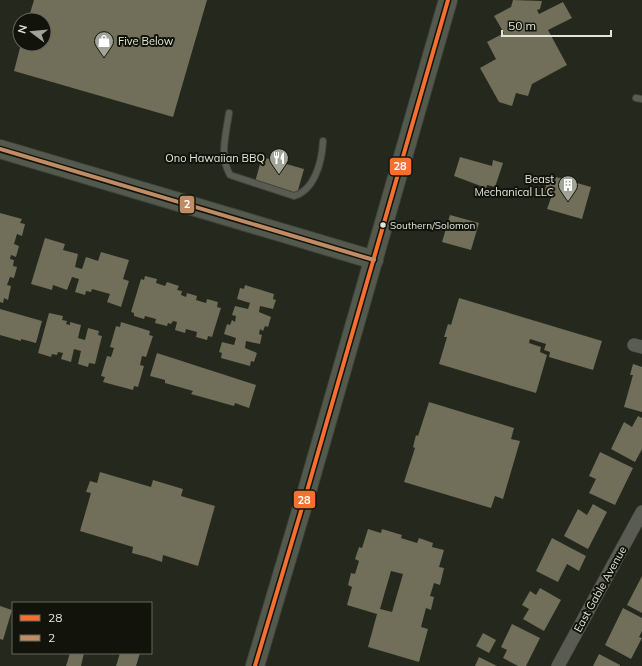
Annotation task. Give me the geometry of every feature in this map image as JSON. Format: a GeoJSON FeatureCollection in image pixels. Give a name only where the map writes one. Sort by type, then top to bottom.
{"type":"FeatureCollection","features":[{"type":"Feature","properties":{"kind":"main road"},"geometry":{"type":"LineString","coordinates":[[255,666],[374,260],[448,0]]}},
{"type":"Feature","properties":{"kind":"main road"},"geometry":{"type":"LineString","coordinates":[[0,149],[374,260]]}},
{"type":"Feature","properties":{"kind":"street","name":"East Gable Avenue"},"geometry":{"type":"LineString","coordinates":[[558,666],[642,512]]}},
{"type":"Feature","properties":{"kind":"lane"},"geometry":{"type":"LineString","coordinates":[[230,114],[223,152],[224,166],[230,175],[294,196],[302,194],[310,187],[323,153],[323,141]]}},
{"type":"Feature","properties":{"kind":"building","name":"Five Below"},"geometry":{"type":"Polygon","coordinates":[[[34,0],[207,0],[173,117],[14,71],[19,52],[52,52],[52,12],[30,12],[34,0]]]}},
{"type":"Feature","properties":{"kind":"building"},"geometry":{"type":"Polygon","coordinates":[[[513,0],[542,1],[540,9],[537,10],[539,14],[563,2],[572,18],[548,30],[567,65],[532,84],[528,96],[516,93],[512,106],[499,102],[480,68],[496,59],[487,42],[504,33],[494,16],[511,7],[513,0]]]}},
{"type":"Feature","properties":{"kind":"building","name":"Ono Hawaiian BBQ"},"geometry":{"type":"Polygon","coordinates":[[[262,157],[304,169],[297,194],[255,182],[262,157]]]}},
{"type":"Feature","properties":{"kind":"building"},"geometry":{"type":"Polygon","coordinates":[[[460,157],[492,166],[493,160],[503,163],[495,187],[487,185],[486,188],[454,176],[460,157]]]}},
{"type":"Feature","properties":{"kind":"building","name":"Beast Mechanical LLC"},"geometry":{"type":"Polygon","coordinates":[[[549,175],[591,187],[582,219],[547,209],[552,195],[544,193],[549,175]]]}},
{"type":"Feature","properties":{"kind":"building"},"geometry":{"type":"Polygon","coordinates":[[[0,213],[22,219],[20,223],[25,224],[22,236],[17,234],[14,244],[19,246],[16,257],[11,255],[10,259],[14,260],[13,266],[17,267],[14,278],[10,277],[7,285],[11,286],[8,300],[4,298],[3,303],[0,302],[0,213]]]}},
{"type":"Feature","properties":{"kind":"building"},"geometry":{"type":"Polygon","coordinates":[[[450,215],[479,223],[471,250],[442,242],[450,215]]]}},
{"type":"Feature","properties":{"kind":"building"},"geometry":{"type":"Polygon","coordinates":[[[45,238],[65,244],[63,250],[78,254],[75,267],[82,269],[86,257],[98,261],[101,252],[129,260],[123,279],[129,281],[121,307],[107,302],[110,294],[92,289],[91,292],[86,291],[85,295],[75,292],[79,279],[72,277],[67,290],[53,285],[52,290],[31,284],[45,238]]]}},
{"type":"Feature","properties":{"kind":"building"},"geometry":{"type":"Polygon","coordinates":[[[145,276],[157,279],[156,283],[165,286],[167,282],[179,286],[177,290],[182,291],[181,295],[186,297],[187,293],[197,296],[196,300],[206,303],[207,299],[218,302],[217,307],[221,308],[212,337],[208,336],[207,340],[196,337],[197,332],[186,329],[185,333],[175,330],[177,322],[173,321],[171,324],[168,323],[167,326],[155,323],[156,319],[145,316],[144,319],[134,316],[134,313],[131,312],[141,279],[144,280],[145,276]]]}},
{"type":"Feature","properties":{"kind":"building"},"geometry":{"type":"Polygon","coordinates":[[[245,285],[274,294],[273,299],[276,300],[273,309],[260,306],[259,312],[271,317],[268,327],[265,326],[263,331],[260,329],[259,334],[262,335],[260,344],[246,341],[245,348],[257,353],[254,362],[251,361],[250,366],[221,358],[222,353],[219,352],[222,342],[234,345],[236,338],[224,334],[227,324],[230,325],[232,320],[235,322],[236,316],[232,315],[235,306],[248,309],[250,303],[237,299],[240,288],[244,289],[245,285]]]}},
{"type":"Feature","properties":{"kind":"building"},"geometry":{"type":"Polygon","coordinates":[[[459,298],[602,341],[593,370],[549,357],[550,352],[544,350],[546,344],[530,339],[529,343],[541,347],[540,352],[547,355],[536,393],[439,364],[447,337],[444,337],[448,324],[451,325],[459,298]]]}},
{"type":"Feature","properties":{"kind":"building"},"geometry":{"type":"Polygon","coordinates":[[[0,309],[42,321],[36,343],[21,339],[21,341],[0,335],[0,309]]]}},
{"type":"Feature","properties":{"kind":"building"},"geometry":{"type":"Polygon","coordinates":[[[49,313],[63,316],[62,320],[67,321],[66,324],[70,325],[70,322],[81,325],[78,338],[85,340],[88,328],[99,331],[98,335],[102,336],[95,364],[89,363],[88,367],[78,364],[81,351],[74,349],[71,362],[61,359],[63,353],[58,352],[57,355],[52,354],[51,357],[38,353],[49,313]]]}},
{"type":"Feature","properties":{"kind":"building"},"geometry":{"type":"Polygon","coordinates":[[[121,322],[150,331],[149,335],[153,336],[146,357],[142,356],[140,365],[144,366],[138,387],[134,386],[133,390],[103,382],[105,377],[101,376],[107,356],[111,357],[114,348],[110,347],[116,326],[120,327],[121,322]]]}},
{"type":"Feature","properties":{"kind":"building"},"geometry":{"type":"Polygon","coordinates":[[[157,353],[256,385],[249,408],[235,403],[234,406],[191,394],[193,391],[165,383],[165,380],[150,376],[157,353]]]}},
{"type":"Feature","properties":{"kind":"building"},"geometry":{"type":"Polygon","coordinates":[[[633,364],[642,367],[642,412],[624,407],[633,375],[630,375],[633,364]]]}},
{"type":"Feature","properties":{"kind":"building"},"geometry":{"type":"Polygon","coordinates":[[[429,402],[514,428],[511,439],[520,441],[503,499],[495,496],[491,508],[404,482],[415,448],[413,447],[416,435],[418,436],[429,402]]]}},
{"type":"Feature","properties":{"kind":"building"},"geometry":{"type":"Polygon","coordinates":[[[638,416],[642,418],[642,449],[635,462],[611,449],[624,422],[632,427],[638,416]]]}},
{"type":"Feature","properties":{"kind":"building"},"geometry":{"type":"Polygon","coordinates":[[[600,452],[633,468],[615,505],[589,493],[596,479],[589,476],[600,452]]]}},
{"type":"Feature","properties":{"kind":"building"},"geometry":{"type":"Polygon","coordinates":[[[100,472],[151,487],[153,480],[183,489],[181,496],[215,506],[198,566],[163,555],[162,562],[132,553],[133,547],[80,531],[91,493],[86,492],[90,481],[97,483],[100,472]]]}},
{"type":"Feature","properties":{"kind":"building"},"geometry":{"type":"Polygon","coordinates":[[[593,504],[607,512],[588,549],[564,536],[578,509],[587,515],[593,504]]]}},
{"type":"Feature","properties":{"kind":"building"},"geometry":{"type":"Polygon","coordinates":[[[368,529],[381,533],[382,529],[402,535],[401,538],[417,543],[419,538],[433,543],[432,547],[444,550],[439,567],[444,568],[440,585],[434,583],[430,596],[434,597],[431,610],[426,608],[421,627],[428,629],[419,662],[368,647],[377,614],[347,605],[352,587],[348,585],[351,573],[355,574],[359,561],[355,559],[359,547],[362,548],[368,529]],[[391,571],[380,609],[392,612],[403,574],[391,571]]]}},
{"type":"Feature","properties":{"kind":"building"},"geometry":{"type":"Polygon","coordinates":[[[552,538],[586,556],[579,571],[567,564],[558,582],[536,571],[552,538]]]}},
{"type":"Feature","properties":{"kind":"building"},"geometry":{"type":"Polygon","coordinates":[[[642,576],[642,613],[627,605],[642,576]]]}},
{"type":"Feature","properties":{"kind":"building"},"geometry":{"type":"Polygon","coordinates":[[[540,588],[561,600],[544,631],[523,619],[529,609],[522,605],[530,591],[536,595],[540,588]]]}},
{"type":"Feature","properties":{"kind":"building"},"geometry":{"type":"Polygon","coordinates":[[[0,606],[12,610],[3,640],[0,639],[0,606]]]}},
{"type":"Feature","properties":{"kind":"building"},"geometry":{"type":"Polygon","coordinates":[[[623,608],[642,618],[642,631],[639,637],[642,638],[631,659],[605,645],[623,608]]]}},
{"type":"Feature","properties":{"kind":"building"},"geometry":{"type":"Polygon","coordinates":[[[512,624],[540,638],[526,666],[518,666],[503,658],[507,650],[501,647],[512,624]]]}},
{"type":"Feature","properties":{"kind":"building"},"geometry":{"type":"Polygon","coordinates":[[[483,633],[496,640],[489,653],[476,646],[483,633]]]}},
{"type":"Feature","properties":{"kind":"building"},"geometry":{"type":"Polygon","coordinates":[[[70,654],[84,654],[81,666],[66,666],[70,654]]]}},
{"type":"Feature","properties":{"kind":"building"},"geometry":{"type":"Polygon","coordinates":[[[120,654],[140,654],[136,666],[116,666],[120,654]]]}},
{"type":"Feature","properties":{"kind":"building"},"geometry":{"type":"Polygon","coordinates":[[[599,654],[620,665],[620,666],[593,666],[599,654]]]}},
{"type":"Feature","properties":{"kind":"building"},"geometry":{"type":"Polygon","coordinates":[[[479,657],[497,666],[475,666],[479,657]]]}},
{"type":"Feature","properties":{"kind":"transit line","name":"28"},"geometry":{"type":"LineString","coordinates":[[255,666],[307,491],[448,0]]}},
{"type":"Feature","properties":{"kind":"transit line","name":"2"},"geometry":{"type":"LineString","coordinates":[[0,149],[374,260]]}},
{"type":"Feature","properties":{"kind":"place","name":"Five Below"},"geometry":{"type":"Point","coordinates":[104,58]}},
{"type":"Feature","properties":{"kind":"place","name":"Ono Hawaiian BBQ"},"geometry":{"type":"Point","coordinates":[279,175]}},
{"type":"Feature","properties":{"kind":"place","name":"Beast Mechanical LLC"},"geometry":{"type":"Point","coordinates":[568,202]}},
{"type":"Feature","properties":{"kind":"place","name":"Southern/Solomon"},"geometry":{"type":"Point","coordinates":[383,225]}}]}
